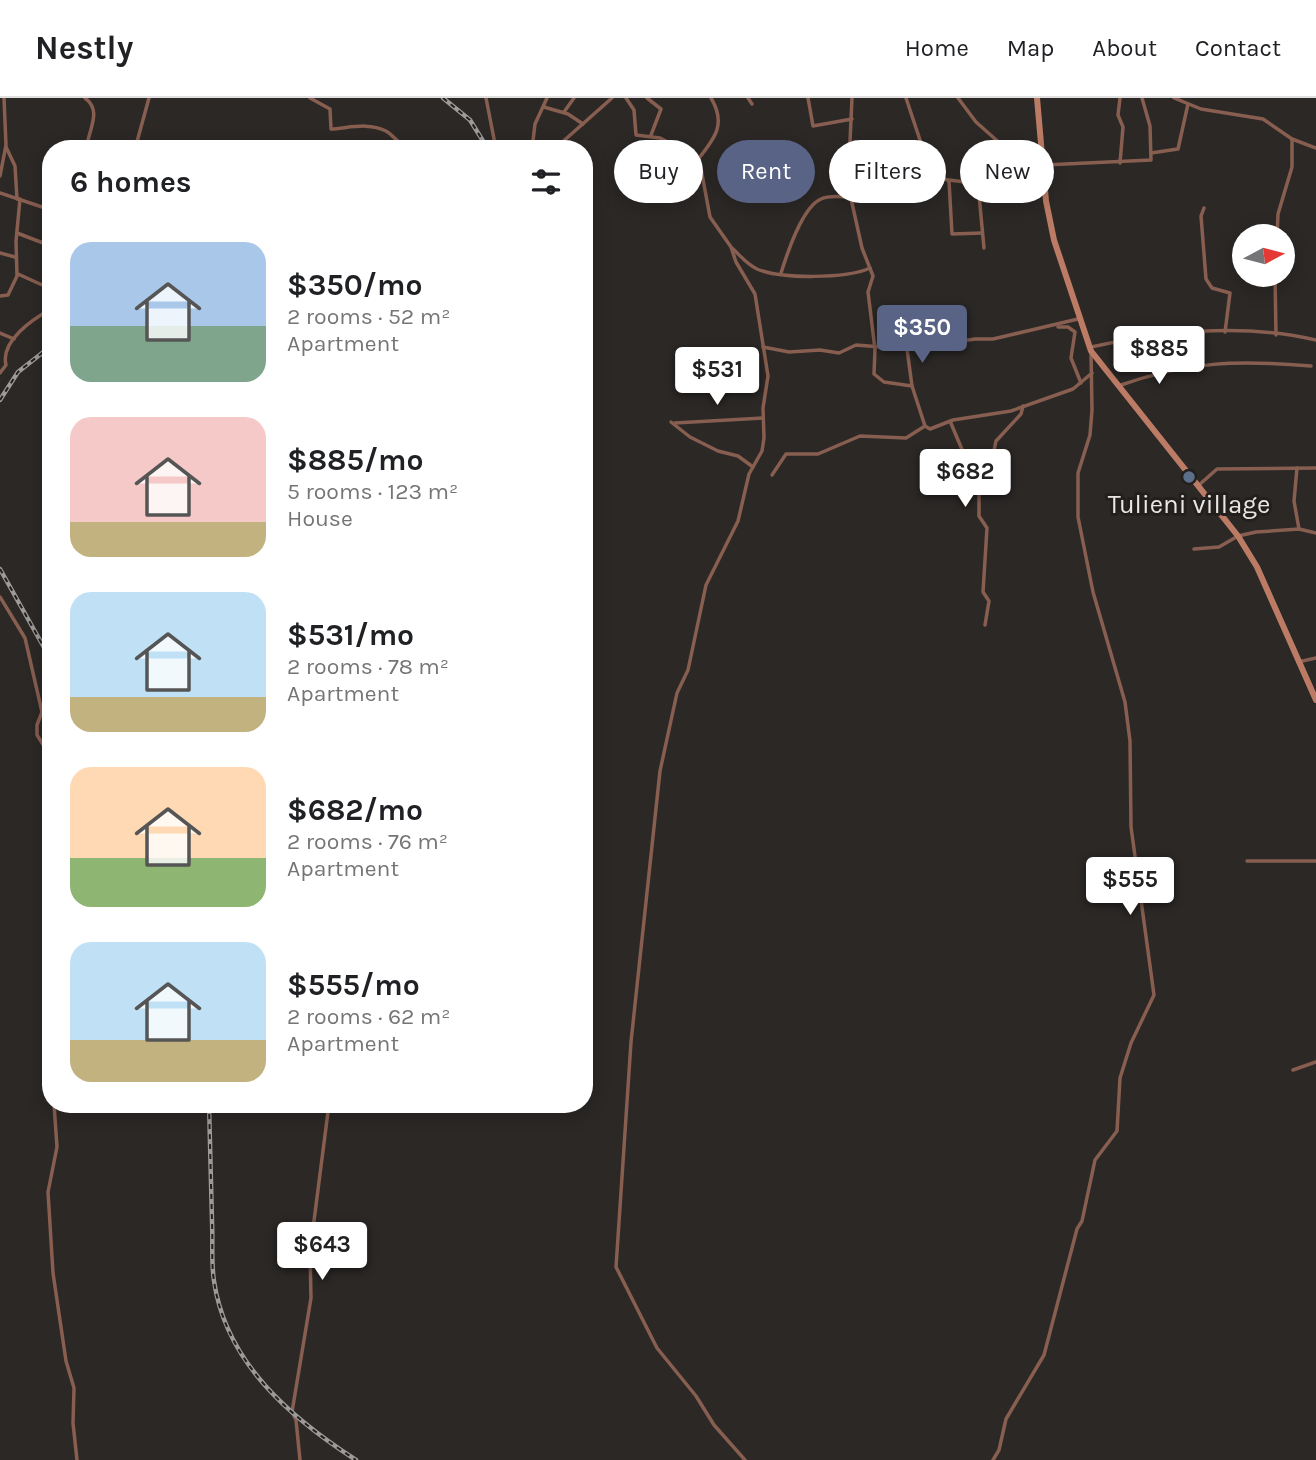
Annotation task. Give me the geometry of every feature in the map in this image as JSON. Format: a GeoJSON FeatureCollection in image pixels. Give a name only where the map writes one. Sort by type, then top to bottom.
{"type":"FeatureCollection","features":[{"type":"Feature","properties":{"kind":"street"},"geometry":{"type":"LineString","coordinates":[[0,176],[6,145],[4,98]]}},
{"type":"Feature","properties":{"kind":"street"},"geometry":{"type":"LineString","coordinates":[[85,98],[93,105],[94,113],[88,140]]}},
{"type":"Feature","properties":{"kind":"street"},"geometry":{"type":"LineString","coordinates":[[137,140],[149,98]]}},
{"type":"Feature","properties":{"kind":"street"},"geometry":{"type":"LineString","coordinates":[[310,98],[330,110],[331,129],[353,125],[376,128],[388,132],[397,140]]}},
{"type":"Feature","properties":{"kind":"street"},"geometry":{"type":"LineString","coordinates":[[486,98],[494,140]]}},
{"type":"Feature","properties":{"kind":"street"},"geometry":{"type":"LineString","coordinates":[[534,140],[535,124],[547,98]]}},
{"type":"Feature","properties":{"kind":"street"},"geometry":{"type":"LineString","coordinates":[[564,112],[574,98]]}},
{"type":"Feature","properties":{"kind":"street"},"geometry":{"type":"LineString","coordinates":[[564,140],[612,98]]}},
{"type":"Feature","properties":{"kind":"street"},"geometry":{"type":"LineString","coordinates":[[626,98],[634,110],[635,133],[659,140]]}},
{"type":"Feature","properties":{"kind":"street"},"geometry":{"type":"LineString","coordinates":[[647,98],[658,102],[662,109],[650,136]]}},
{"type":"Feature","properties":{"kind":"street"},"geometry":{"type":"LineString","coordinates":[[703,154],[714,140],[719,125],[719,113],[711,98]]}},
{"type":"Feature","properties":{"kind":"street"},"geometry":{"type":"LineString","coordinates":[[748,98],[752,104]]}},
{"type":"Feature","properties":{"kind":"street"},"geometry":{"type":"LineString","coordinates":[[808,98],[813,125],[852,119]]}},
{"type":"Feature","properties":{"kind":"street"},"geometry":{"type":"LineString","coordinates":[[851,140],[852,98]]}},
{"type":"Feature","properties":{"kind":"street"},"geometry":{"type":"LineString","coordinates":[[906,98],[920,140]]}},
{"type":"Feature","properties":{"kind":"street"},"geometry":{"type":"LineString","coordinates":[[958,98],[976,122],[996,140]]}},
{"type":"Feature","properties":{"kind":"street"},"geometry":{"type":"LineString","coordinates":[[1037,98],[1040,140]]}},
{"type":"Feature","properties":{"kind":"street"},"geometry":{"type":"LineString","coordinates":[[1120,98],[1118,115],[1123,127],[1120,163]]}},
{"type":"Feature","properties":{"kind":"street"},"geometry":{"type":"LineString","coordinates":[[1054,166],[1150,160],[1148,113],[1142,98]]}},
{"type":"Feature","properties":{"kind":"street"},"geometry":{"type":"LineString","coordinates":[[1174,98],[1188,104],[1262,119],[1292,139],[1316,148]]}},
{"type":"Feature","properties":{"kind":"street"},"geometry":{"type":"LineString","coordinates":[[1151,153],[1178,149],[1188,104]]}},
{"type":"Feature","properties":{"kind":"street"},"geometry":{"type":"LineString","coordinates":[[544,107],[564,112],[583,124]]}},
{"type":"Feature","properties":{"kind":"street"},"geometry":{"type":"LineString","coordinates":[[1278,224],[1278,215],[1292,167],[1292,139]]}},
{"type":"Feature","properties":{"kind":"street"},"geometry":{"type":"LineString","coordinates":[[0,296],[8,295],[17,274],[19,199],[15,166],[6,145]]}},
{"type":"Feature","properties":{"kind":"street"},"geometry":{"type":"LineString","coordinates":[[946,181],[960,182]]}},
{"type":"Feature","properties":{"kind":"street"},"geometry":{"type":"LineString","coordinates":[[949,181],[952,234],[982,233]]}},
{"type":"Feature","properties":{"kind":"street"},"geometry":{"type":"LineString","coordinates":[[703,183],[708,212],[718,232],[752,266],[781,273],[828,277],[870,268]]}},
{"type":"Feature","properties":{"kind":"street"},"geometry":{"type":"LineString","coordinates":[[0,193],[42,206]]}},
{"type":"Feature","properties":{"kind":"street"},"geometry":{"type":"LineString","coordinates":[[781,273],[792,238],[815,204],[829,198]]}},
{"type":"Feature","properties":{"kind":"street"},"geometry":{"type":"LineString","coordinates":[[851,203],[862,248],[873,278],[868,296],[875,349],[875,377],[892,384],[912,386]]}},
{"type":"Feature","properties":{"kind":"street"},"geometry":{"type":"LineString","coordinates":[[980,203],[984,248]]}},
{"type":"Feature","properties":{"kind":"street"},"geometry":{"type":"LineString","coordinates":[[993,1460],[999,1450],[1006,1419],[1044,1355],[1077,1229],[1082,1221],[1093,1164],[1117,1131],[1120,1078],[1131,1042],[1154,995],[1131,827],[1129,741],[1125,702],[1093,592],[1078,517],[1078,473],[1090,435],[1093,384],[1090,350],[1054,240],[1048,203]]}},
{"type":"Feature","properties":{"kind":"street"},"geometry":{"type":"LineString","coordinates":[[1204,208],[1201,216],[1206,279],[1212,288],[1230,293],[1225,332]]}},
{"type":"Feature","properties":{"kind":"street"},"geometry":{"type":"LineString","coordinates":[[17,233],[42,243]]}},
{"type":"Feature","properties":{"kind":"street"},"geometry":{"type":"LineString","coordinates":[[731,247],[736,262],[754,290],[768,376],[763,445],[753,467],[738,521],[706,585],[688,670],[677,693],[661,768],[639,955],[616,1267],[657,1348],[696,1396],[714,1426],[745,1460]]}},
{"type":"Feature","properties":{"kind":"street"},"geometry":{"type":"LineString","coordinates":[[0,253],[16,258]]}},
{"type":"Feature","properties":{"kind":"street"},"geometry":{"type":"LineString","coordinates":[[17,274],[42,285]]}},
{"type":"Feature","properties":{"kind":"street"},"geometry":{"type":"LineString","coordinates":[[1275,287],[1276,335]]}},
{"type":"Feature","properties":{"kind":"street"},"geometry":{"type":"LineString","coordinates":[[0,373],[6,365],[5,352],[14,339],[28,323],[42,314]]}},
{"type":"Feature","properties":{"kind":"street"},"geometry":{"type":"LineString","coordinates":[[763,347],[789,352],[820,350],[839,354],[856,345],[875,349],[907,349],[993,339],[1079,319]]}},
{"type":"Feature","properties":{"kind":"street"},"geometry":{"type":"LineString","coordinates":[[1056,326],[1068,327],[1075,332],[1071,358],[1081,384]]}},
{"type":"Feature","properties":{"kind":"street"},"geometry":{"type":"LineString","coordinates":[[1090,350],[1147,336],[1225,332],[1316,340]]}},
{"type":"Feature","properties":{"kind":"street"},"geometry":{"type":"LineString","coordinates":[[0,333],[14,339]]}},
{"type":"Feature","properties":{"kind":"street"},"geometry":{"type":"LineString","coordinates":[[907,349],[912,386],[925,426],[930,429],[950,421],[990,416],[1081,384],[1093,384]]}},
{"type":"Feature","properties":{"kind":"street"},"geometry":{"type":"LineString","coordinates":[[1090,350],[1116,387],[1238,536],[1256,567],[1315,695]]}},
{"type":"Feature","properties":{"kind":"street"},"geometry":{"type":"LineString","coordinates":[[1116,387],[1155,374],[1213,362],[1311,366]]}},
{"type":"Feature","properties":{"kind":"street"},"geometry":{"type":"LineString","coordinates":[[1081,384],[1092,373]]}},
{"type":"Feature","properties":{"kind":"street"},"geometry":{"type":"LineString","coordinates":[[985,625],[989,599],[983,592],[987,528],[980,520],[978,512],[982,475],[992,460],[998,437],[1021,414],[1023,406]]}},
{"type":"Feature","properties":{"kind":"street"},"geometry":{"type":"LineString","coordinates":[[753,467],[738,456],[718,451],[690,437],[673,423],[764,418]]}},
{"type":"Feature","properties":{"kind":"street"},"geometry":{"type":"LineString","coordinates":[[950,421],[968,466],[982,475]]}},
{"type":"Feature","properties":{"kind":"street"},"geometry":{"type":"LineString","coordinates":[[772,475],[784,454],[818,454],[860,436],[906,438],[925,426]]}},
{"type":"Feature","properties":{"kind":"street"},"geometry":{"type":"LineString","coordinates":[[1198,486],[1217,469],[1261,466],[1316,468]]}},
{"type":"Feature","properties":{"kind":"street"},"geometry":{"type":"LineString","coordinates":[[1297,468],[1294,498],[1299,529]]}},
{"type":"Feature","properties":{"kind":"street"},"geometry":{"type":"LineString","coordinates":[[1194,549],[1219,547],[1238,536],[1256,532],[1299,529],[1316,533]]}},
{"type":"Feature","properties":{"kind":"street"},"geometry":{"type":"LineString","coordinates":[[0,597],[24,635],[42,708]]}},
{"type":"Feature","properties":{"kind":"street"},"geometry":{"type":"LineString","coordinates":[[1298,662],[1316,658]]}},
{"type":"Feature","properties":{"kind":"street"},"geometry":{"type":"LineString","coordinates":[[42,715],[36,730],[42,741]]}},
{"type":"Feature","properties":{"kind":"street"},"geometry":{"type":"LineString","coordinates":[[1247,861],[1316,861]]}},
{"type":"Feature","properties":{"kind":"street"},"geometry":{"type":"LineString","coordinates":[[1293,1070],[1316,1062]]}},
{"type":"Feature","properties":{"kind":"street"},"geometry":{"type":"LineString","coordinates":[[55,1113],[57,1147],[48,1192],[52,1273],[66,1361],[75,1388],[73,1423],[77,1460]]}},
{"type":"Feature","properties":{"kind":"street"},"geometry":{"type":"LineString","coordinates":[[300,1460],[296,1420],[292,1412],[311,1298],[310,1252],[328,1113]]}},
{"type":"Feature","properties":{"kind":"railway"},"geometry":{"type":"LineString","coordinates":[[443,98],[470,120],[482,140]]}},
{"type":"Feature","properties":{"kind":"railway"},"geometry":{"type":"LineString","coordinates":[[0,400],[18,372],[42,353]]}},
{"type":"Feature","properties":{"kind":"railway"},"geometry":{"type":"LineString","coordinates":[[0,569],[42,644]]}},
{"type":"Feature","properties":{"kind":"railway"},"geometry":{"type":"LineString","coordinates":[[209,1113],[214,1281],[221,1311],[232,1338],[247,1363],[286,1407],[356,1460]]}},
{"type":"Feature","properties":{"kind":"place","name":"Tulieni village"},"geometry":{"type":"Point","coordinates":[1189,477]}}]}
